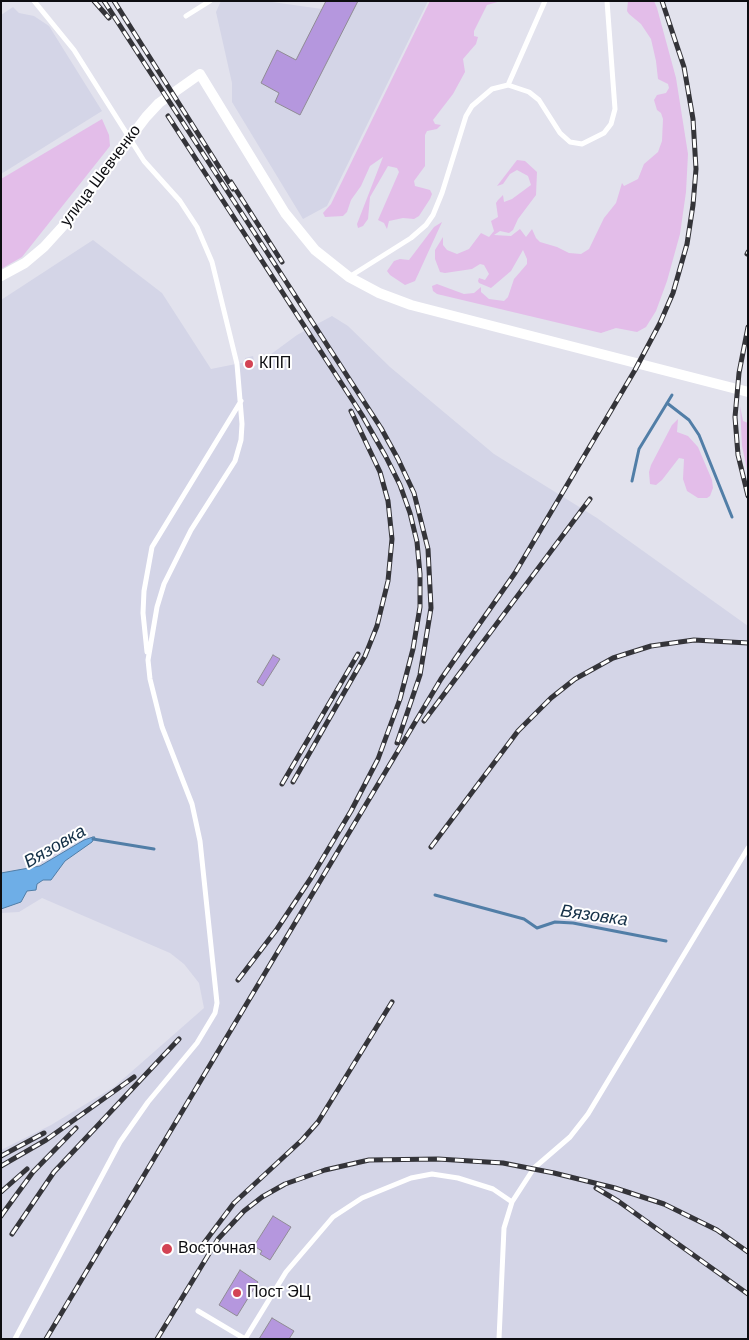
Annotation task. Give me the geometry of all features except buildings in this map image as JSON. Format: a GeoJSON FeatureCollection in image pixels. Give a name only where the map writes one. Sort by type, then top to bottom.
{"type":"FeatureCollection","features":[{"type":"Feature","properties":{"kind":"street","name":"улица Шевченко"},"geometry":{"type":"LineString","coordinates":[[1,276],[25,263],[44,247],[64,225],[146,117],[159,103],[200,74],[285,213],[315,250],[348,277]]}},
{"type":"Feature","properties":{"kind":"street"},"geometry":{"type":"LineString","coordinates":[[348,277],[396,301],[748,392]]}},
{"type":"Feature","properties":{"kind":"lane"},"geometry":{"type":"LineString","coordinates":[[34,1],[74,50],[144,161],[189,214],[204,242],[215,271],[237,364],[241,401],[241,440],[236,461],[191,530],[172,567],[157,607],[148,660]]}},
{"type":"Feature","properties":{"kind":"lane"},"geometry":{"type":"LineString","coordinates":[[186,16],[210,1]]}},
{"type":"Feature","properties":{"kind":"lane"},"geometry":{"type":"LineString","coordinates":[[508,85],[545,1]]}},
{"type":"Feature","properties":{"kind":"lane"},"geometry":{"type":"LineString","coordinates":[[348,277],[411,238],[433,216],[466,116],[482,96],[492,89],[508,85],[520,87],[539,100],[560,133],[570,142],[582,144],[604,134],[611,124],[615,109],[607,1]]}},
{"type":"Feature","properties":{"kind":"lane"},"geometry":{"type":"LineString","coordinates":[[15,1339],[120,1142],[148,1102],[197,1043],[211,1021],[217,1003],[200,842],[192,804],[162,726],[150,679],[143,613],[146,567],[155,538],[241,401]]}},
{"type":"Feature","properties":{"kind":"lane"},"geometry":{"type":"LineString","coordinates":[[499,1339],[504,1228],[512,1202],[534,1168],[570,1137],[588,1114],[748,848]]}},
{"type":"Feature","properties":{"kind":"lane"},"geometry":{"type":"LineString","coordinates":[[198,1311],[245,1339],[286,1272],[333,1217],[362,1198],[410,1178],[432,1174],[458,1178],[488,1187],[512,1202]]}},
{"type":"Feature","properties":{"kind":"shaded area"},"geometry":{"type":"Polygon","coordinates":[[[221,1],[265,1],[322,9],[326,1],[428,1],[327,206],[303,219],[232,102],[232,83],[216,12],[221,1]]]}},
{"type":"Feature","properties":{"kind":"shaded area"},"geometry":{"type":"Polygon","coordinates":[[[430,1],[501,1],[487,5],[474,31],[474,36],[478,37],[476,44],[463,59],[465,72],[453,94],[433,120],[435,124],[441,125],[437,129],[427,131],[425,135],[425,166],[414,181],[415,186],[430,190],[432,194],[430,199],[419,216],[414,219],[403,218],[389,221],[387,229],[384,223],[378,220],[399,172],[397,168],[388,166],[370,197],[368,219],[363,226],[358,228],[357,224],[383,157],[370,166],[361,186],[351,200],[347,212],[343,216],[325,217],[323,213],[331,204],[430,1]]]}},
{"type":"Feature","properties":{"kind":"shaded area"},"geometry":{"type":"Polygon","coordinates":[[[628,1],[654,1],[657,8],[676,78],[688,154],[686,192],[680,234],[667,281],[656,311],[646,327],[637,332],[616,328],[601,333],[437,294],[433,291],[432,286],[437,284],[464,294],[474,293],[481,287],[481,292],[489,299],[504,301],[508,297],[514,279],[527,264],[523,250],[511,271],[491,288],[478,281],[479,278],[485,280],[489,274],[484,265],[480,264],[472,269],[440,272],[435,259],[435,250],[443,237],[443,245],[447,250],[457,254],[469,249],[481,233],[489,237],[494,231],[491,221],[498,217],[496,203],[498,200],[503,195],[504,202],[512,199],[531,185],[528,176],[517,170],[510,174],[503,184],[497,186],[517,160],[525,161],[537,172],[536,195],[518,219],[513,230],[509,233],[500,231],[494,235],[511,236],[520,229],[526,237],[532,229],[540,242],[569,253],[581,254],[589,249],[604,218],[616,203],[622,183],[624,186],[638,179],[644,164],[658,152],[662,141],[663,119],[661,113],[657,110],[654,100],[657,95],[666,93],[669,88],[668,84],[658,79],[651,39],[641,24],[627,11],[628,1]]]}},
{"type":"Feature","properties":{"kind":"shaded area"},"geometry":{"type":"Polygon","coordinates":[[[13,7],[19,13],[34,16],[49,26],[102,111],[1,174],[1,15],[13,7]]]}},
{"type":"Feature","properties":{"kind":"shaded area"},"geometry":{"type":"Polygon","coordinates":[[[102,119],[109,135],[110,146],[22,257],[1,269],[1,179],[102,119]]]}},
{"type":"Feature","properties":{"kind":"shaded area"},"geometry":{"type":"Polygon","coordinates":[[[442,222],[415,281],[405,285],[390,275],[387,271],[394,261],[400,259],[409,260],[434,227],[442,222]]]}},
{"type":"Feature","properties":{"kind":"shaded area"},"geometry":{"type":"Polygon","coordinates":[[[93,240],[162,293],[211,369],[246,362],[245,358],[253,356],[255,366],[297,335],[332,316],[348,326],[390,367],[494,454],[597,518],[748,626],[748,1339],[1,1339],[1,1150],[51,1125],[114,1087],[204,1008],[199,983],[184,964],[170,953],[42,898],[19,912],[1,913],[1,300],[93,240]]]}},
{"type":"Feature","properties":{"kind":"shaded area"},"geometry":{"type":"Polygon","coordinates":[[[740,406],[743,421],[748,423],[748,474],[742,446],[740,406]]]}},
{"type":"Feature","properties":{"kind":"shaded area"},"geometry":{"type":"Polygon","coordinates":[[[678,419],[677,432],[688,436],[698,447],[712,480],[713,488],[710,496],[707,498],[698,498],[687,491],[683,479],[684,459],[679,458],[656,485],[650,484],[649,472],[651,465],[672,425],[678,419]]]}},
{"type":"Feature","properties":{"kind":"water"},"geometry":{"type":"Polygon","coordinates":[[[95,837],[92,842],[65,861],[51,880],[43,880],[37,884],[36,890],[27,891],[21,902],[1,909],[1,873],[40,866],[84,840],[95,837]]]}},
{"type":"Feature","properties":{"kind":"waterway"},"geometry":{"type":"LineString","coordinates":[[632,481],[639,449],[672,395]]}},
{"type":"Feature","properties":{"kind":"waterway"},"geometry":{"type":"LineString","coordinates":[[667,403],[689,420],[699,435],[732,517]]}},
{"type":"Feature","properties":{"kind":"waterway","name":"Вязовка"},"geometry":{"type":"LineString","coordinates":[[93,839],[154,849]]}},
{"type":"Feature","properties":{"kind":"waterway","name":"Вязовка"},"geometry":{"type":"LineString","coordinates":[[435,895],[524,919],[537,928],[555,922],[573,923],[666,941]]}},
{"type":"Feature","properties":{"kind":"railway"},"geometry":{"type":"LineString","coordinates":[[94,1],[109,18]]}},
{"type":"Feature","properties":{"kind":"railway"},"geometry":{"type":"LineString","coordinates":[[104,1],[381,428],[414,493],[428,549],[431,608],[420,675],[397,743]]}},
{"type":"Feature","properties":{"kind":"railway"},"geometry":{"type":"LineString","coordinates":[[114,1],[233,189]]}},
{"type":"Feature","properties":{"kind":"railway"},"geometry":{"type":"LineString","coordinates":[[46,1339],[441,679],[515,573],[635,370],[660,323],[673,293],[687,244],[696,169],[693,119],[684,67],[662,1]]}},
{"type":"Feature","properties":{"kind":"railway"},"geometry":{"type":"LineString","coordinates":[[168,116],[362,415],[386,457],[400,485],[410,513],[417,542],[420,574],[420,607],[413,649],[400,699],[378,759],[351,811],[311,878],[277,929],[238,980]]}},
{"type":"Feature","properties":{"kind":"railway"},"geometry":{"type":"LineString","coordinates":[[231,182],[282,262]]}},
{"type":"Feature","properties":{"kind":"railway"},"geometry":{"type":"LineString","coordinates":[[748,327],[739,373],[735,417],[738,455],[748,496]]}},
{"type":"Feature","properties":{"kind":"railway"},"geometry":{"type":"LineString","coordinates":[[293,782],[365,656],[377,626],[388,581],[392,539],[388,501],[380,472],[351,411]]}},
{"type":"Feature","properties":{"kind":"railway"},"geometry":{"type":"LineString","coordinates":[[424,721],[590,499]]}},
{"type":"Feature","properties":{"kind":"railway"},"geometry":{"type":"LineString","coordinates":[[431,847],[518,731],[551,698],[575,679],[613,658],[651,646],[694,640],[748,643]]}},
{"type":"Feature","properties":{"kind":"railway"},"geometry":{"type":"LineString","coordinates":[[282,784],[358,654]]}},
{"type":"Feature","properties":{"kind":"railway"},"geometry":{"type":"LineString","coordinates":[[201,1247],[234,1203],[302,1140],[318,1122],[392,1002]]}},
{"type":"Feature","properties":{"kind":"railway"},"geometry":{"type":"LineString","coordinates":[[12,1234],[54,1172],[179,1039]]}},
{"type":"Feature","properties":{"kind":"railway"},"geometry":{"type":"LineString","coordinates":[[1,1166],[46,1140],[134,1077]]}},
{"type":"Feature","properties":{"kind":"railway"},"geometry":{"type":"LineString","coordinates":[[1,1216],[33,1172],[76,1128]]}},
{"type":"Feature","properties":{"kind":"railway"},"geometry":{"type":"LineString","coordinates":[[1,1156],[44,1133]]}},
{"type":"Feature","properties":{"kind":"railway"},"geometry":{"type":"LineString","coordinates":[[157,1339],[218,1239],[244,1211],[262,1197],[285,1184],[325,1170],[369,1160],[438,1159],[503,1163],[554,1173],[615,1188],[664,1204],[717,1230],[748,1252]]}},
{"type":"Feature","properties":{"kind":"railway"},"geometry":{"type":"LineString","coordinates":[[1,1192],[27,1169]]}},
{"type":"Feature","properties":{"kind":"railway"},"geometry":{"type":"LineString","coordinates":[[596,1188],[618,1201],[748,1294]]}},
{"type":"Feature","properties":{"kind":"place","name":"КПП"},"geometry":{"type":"Point","coordinates":[249,364]}},
{"type":"Feature","properties":{"kind":"place","name":"Восточная"},"geometry":{"type":"Point","coordinates":[167,1249]}},
{"type":"Feature","properties":{"kind":"place","name":"Пост ЭЦ"},"geometry":{"type":"Point","coordinates":[237,1293]}}]}
